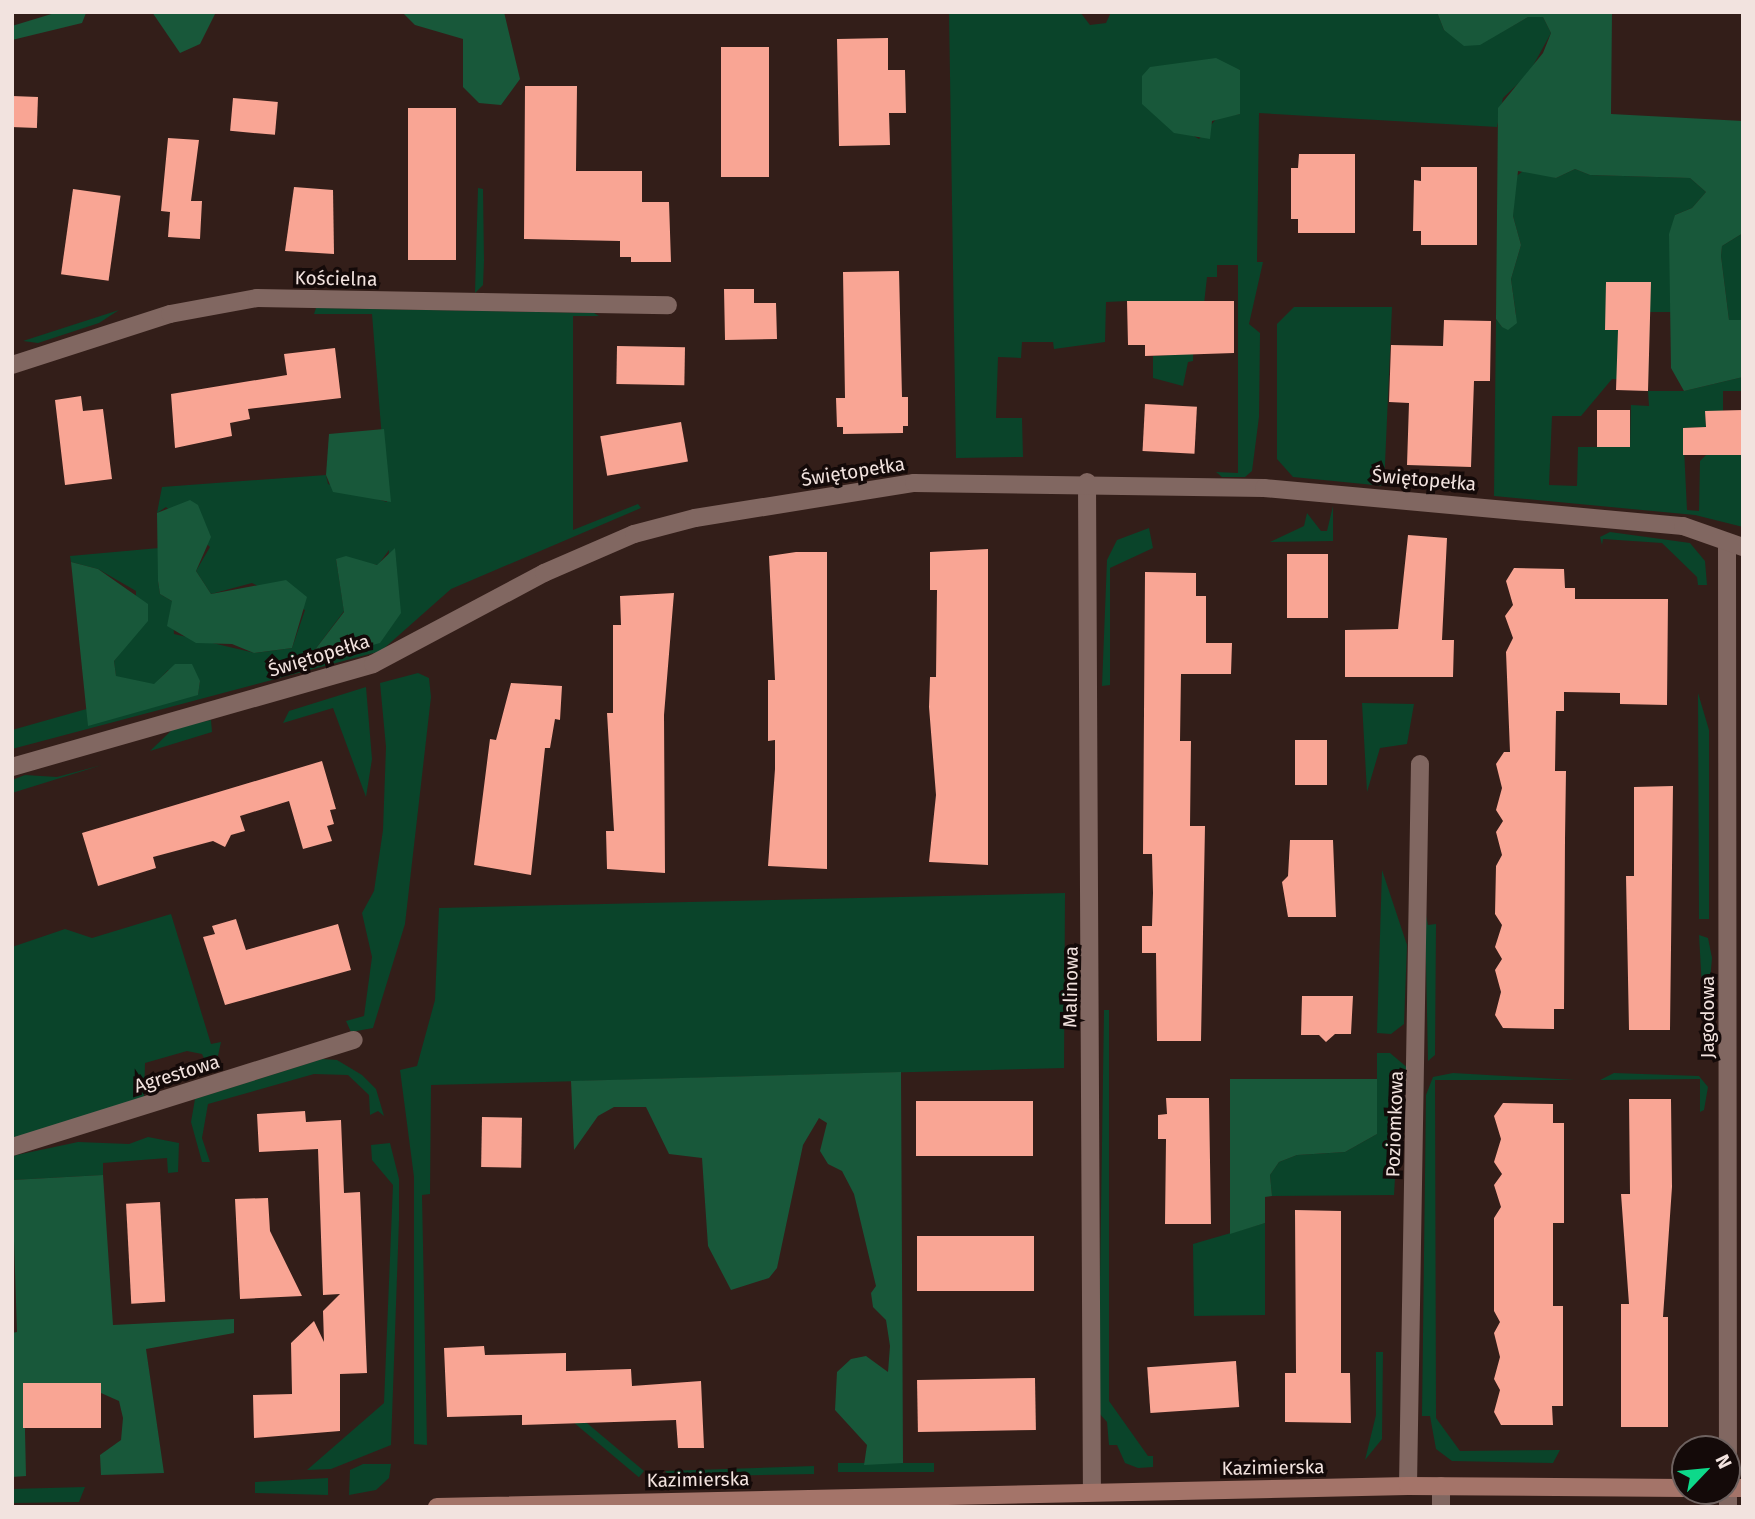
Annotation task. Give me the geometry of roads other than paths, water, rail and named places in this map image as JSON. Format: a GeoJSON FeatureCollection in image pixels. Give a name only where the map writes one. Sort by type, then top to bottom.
{"type":"FeatureCollection","features":[{"type":"Feature","properties":{"kind":"street","name":"Kościelna"},"geometry":{"type":"LineString","coordinates":[[12,365],[170,314],[257,298],[667,305]]}},
{"type":"Feature","properties":{"kind":"street","name":"Świętopełka"},"geometry":{"type":"LineString","coordinates":[[12,767],[373,664],[544,573],[670,524],[914,483],[1087,482],[1264,488],[1683,526],[1735,546]]}},
{"type":"Feature","properties":{"kind":"street","name":"Malinowa"},"geometry":{"type":"LineString","coordinates":[[1087,482],[1092,1492]]}},
{"type":"Feature","properties":{"kind":"street","name":"Jagodowa"},"geometry":{"type":"LineString","coordinates":[[1727,1435],[1735,546]]}},
{"type":"Feature","properties":{"kind":"street","name":"Poziomkowa"},"geometry":{"type":"LineString","coordinates":[[1408,1486],[1420,764]]}},
{"type":"Feature","properties":{"kind":"street","name":"Agrestowa"},"geometry":{"type":"LineString","coordinates":[[12,1147],[354,1040]]}},
{"type":"Feature","properties":{"kind":"street","name":"Kazimierska"},"geometry":{"type":"LineString","coordinates":[[437,1507],[862,1502],[1092,1492],[1408,1486],[1671,1488]]}},
{"type":"Feature","properties":{"kind":"street"},"geometry":{"type":"LineString","coordinates":[[1441,1486],[1441,1507]]}}]}
